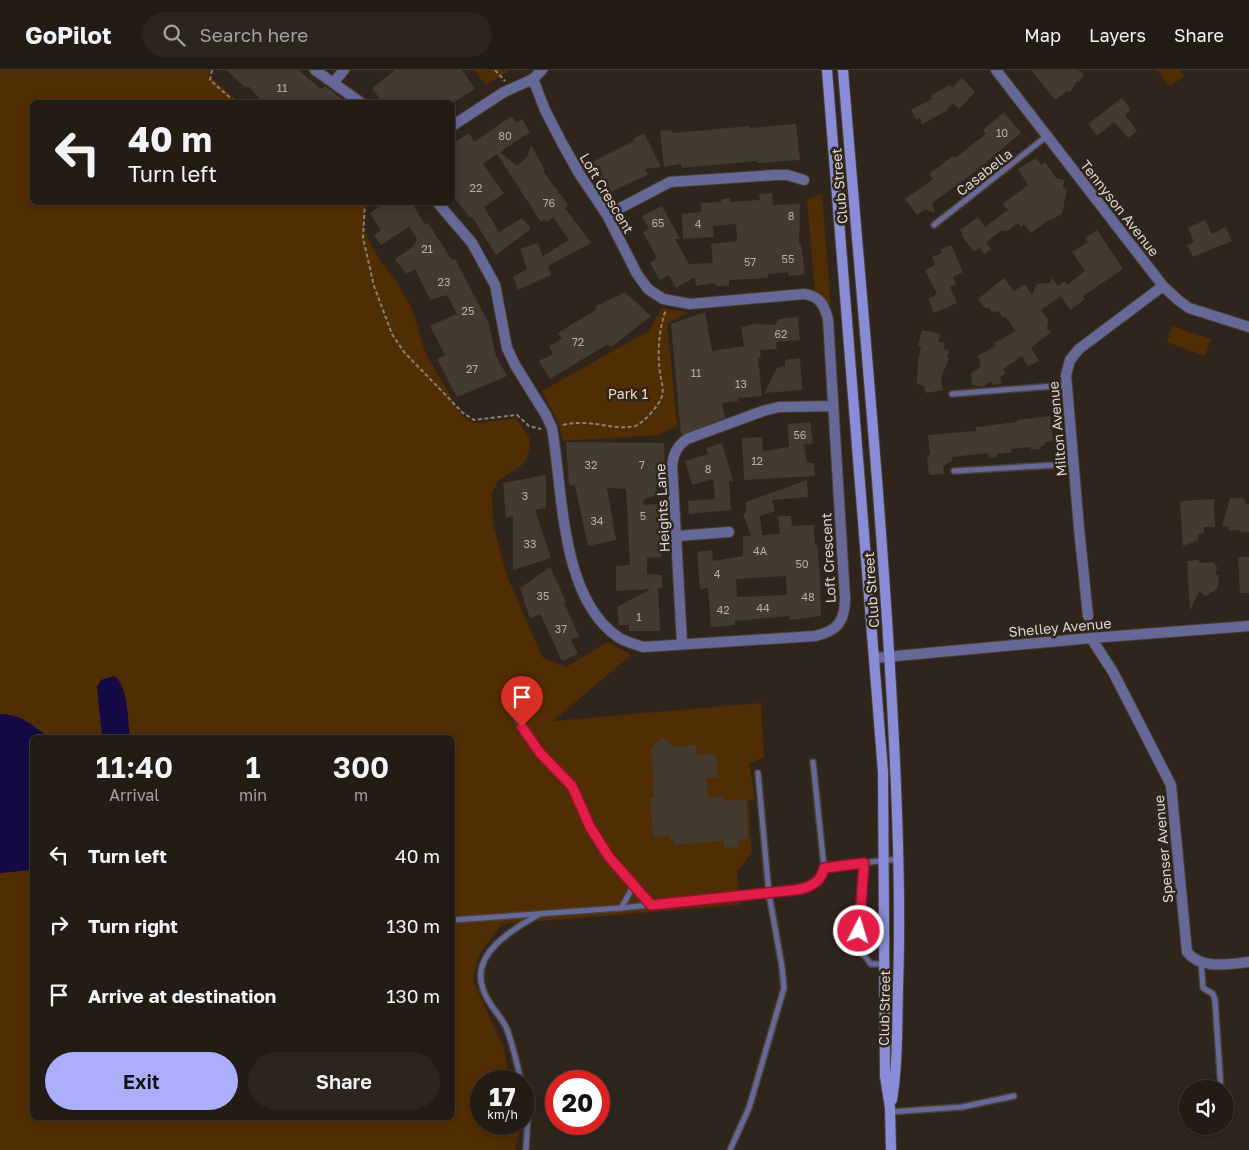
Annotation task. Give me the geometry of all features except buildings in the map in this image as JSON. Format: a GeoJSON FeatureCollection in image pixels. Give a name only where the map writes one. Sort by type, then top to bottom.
{"type":"FeatureCollection","features":[{"type":"Feature","properties":{"kind":"main road","name":"Club Street"},"geometry":{"type":"LineString","coordinates":[[827,70],[883,772],[886,1076],[890,1110],[891,1150]]}},
{"type":"Feature","properties":{"kind":"main road","name":"Club Street"},"geometry":{"type":"LineString","coordinates":[[843,70],[890,657],[899,859],[898,1044],[896,1076],[890,1110]]}},
{"type":"Feature","properties":{"kind":"street"},"geometry":{"type":"LineString","coordinates":[[315,70],[357,100]]}},
{"type":"Feature","properties":{"kind":"street"},"geometry":{"type":"LineString","coordinates":[[333,83],[344,70]]}},
{"type":"Feature","properties":{"kind":"street"},"geometry":{"type":"LineString","coordinates":[[455,124],[512,88],[533,79],[542,70]]}},
{"type":"Feature","properties":{"kind":"street","name":"Tennyson Avenue"},"geometry":{"type":"LineString","coordinates":[[996,70],[1163,286],[1189,308],[1249,327]]}},
{"type":"Feature","properties":{"kind":"street","name":"Loft Crescent"},"geometry":{"type":"LineString","coordinates":[[440,205],[472,243],[495,284],[507,348],[552,428],[567,537],[585,600],[600,622],[619,638],[643,647],[815,636],[828,633],[839,624],[845,611],[845,605],[828,319],[820,300],[812,295],[804,294],[690,304],[662,299],[648,289],[637,274],[607,215],[580,175],[562,143],[545,110],[533,79]]}},
{"type":"Feature","properties":{"kind":"street"},"geometry":{"type":"LineString","coordinates":[[607,215],[670,182],[775,174],[804,180]]}},
{"type":"Feature","properties":{"kind":"street","name":"Milton Avenue"},"geometry":{"type":"LineString","coordinates":[[1088,616],[1067,385],[1067,367],[1079,349],[1163,286]]}},
{"type":"Feature","properties":{"kind":"street","name":"Heights Lane"},"geometry":{"type":"LineString","coordinates":[[682,644],[672,465],[674,454],[680,444],[687,439],[779,407],[833,406]]}},
{"type":"Feature","properties":{"kind":"street"},"geometry":{"type":"LineString","coordinates":[[677,536],[729,532]]}},
{"type":"Feature","properties":{"kind":"street","name":"Shelley Avenue"},"geometry":{"type":"LineString","coordinates":[[874,658],[1090,638],[1249,626]]}},
{"type":"Feature","properties":{"kind":"street","name":"Spenser Avenue"},"geometry":{"type":"LineString","coordinates":[[1090,638],[1113,672],[1171,784],[1185,946],[1189,954],[1201,962]]}},
{"type":"Feature","properties":{"kind":"street"},"geometry":{"type":"LineString","coordinates":[[1201,962],[1216,965],[1249,962]]}},
{"type":"Feature","properties":{"kind":"lane","name":"Casabella"},"geometry":{"type":"LineString","coordinates":[[934,225],[1047,136]]}},
{"type":"Feature","properties":{"kind":"lane"},"geometry":{"type":"LineString","coordinates":[[952,394],[1067,385]]}},
{"type":"Feature","properties":{"kind":"lane"},"geometry":{"type":"LineString","coordinates":[[954,471],[1074,464]]}},
{"type":"Feature","properties":{"kind":"lane"},"geometry":{"type":"LineString","coordinates":[[514,714],[540,753],[572,786],[590,827],[614,865],[651,905]]}},
{"type":"Feature","properties":{"kind":"lane"},"geometry":{"type":"LineString","coordinates":[[455,920],[621,908],[769,894],[808,888],[819,880],[824,868],[813,762]]}},
{"type":"Feature","properties":{"kind":"lane"},"geometry":{"type":"LineString","coordinates":[[730,1150],[749,1108],[784,988],[769,894],[758,773]]}},
{"type":"Feature","properties":{"kind":"lane"},"geometry":{"type":"LineString","coordinates":[[824,868],[885,859],[899,859]]}},
{"type":"Feature","properties":{"kind":"lane"},"geometry":{"type":"LineString","coordinates":[[864,863],[859,931],[862,953],[871,964],[885,964]]}},
{"type":"Feature","properties":{"kind":"lane"},"geometry":{"type":"LineString","coordinates":[[621,908],[634,885]]}},
{"type":"Feature","properties":{"kind":"lane"},"geometry":{"type":"LineString","coordinates":[[518,1070],[506,1027],[483,991],[480,981],[482,968],[490,953],[501,939],[540,914]]}},
{"type":"Feature","properties":{"kind":"lane"},"geometry":{"type":"LineString","coordinates":[[1201,962],[1203,988],[1215,997],[1220,1080]]}},
{"type":"Feature","properties":{"kind":"lane"},"geometry":{"type":"LineString","coordinates":[[890,1110],[962,1107],[1014,1096]]}},
{"type":"Feature","properties":{"kind":"lane"},"geometry":{"type":"LineString","coordinates":[[526,1150],[527,1135]]}},
{"type":"Feature","properties":{"kind":"path"},"geometry":{"type":"LineString","coordinates":[[212,70],[210,80],[233,100]]}},
{"type":"Feature","properties":{"kind":"path"},"geometry":{"type":"LineString","coordinates":[[495,70],[512,88]]}},
{"type":"Feature","properties":{"kind":"green space"},"geometry":{"type":"Polygon","coordinates":[[[0,70],[210,70],[209,75],[236,100],[30,100],[30,205],[365,205],[365,233],[376,254],[399,286],[413,311],[425,352],[462,416],[474,423],[516,418],[529,437],[530,447],[527,458],[522,465],[498,481],[492,493],[493,524],[507,576],[542,657],[566,667],[608,642],[631,655],[553,721],[761,703],[764,758],[749,763],[755,799],[748,801],[752,853],[737,871],[740,905],[502,924],[479,955],[473,980],[504,1049],[508,1070],[470,1070],[470,1135],[519,1135],[515,1150],[0,1150],[0,70]]]}},
{"type":"Feature","properties":{"kind":"green space"},"geometry":{"type":"Polygon","coordinates":[[[474,70],[507,70],[508,72],[486,85],[474,70]]]}},
{"type":"Feature","properties":{"kind":"green space"},"geometry":{"type":"Polygon","coordinates":[[[1157,70],[1180,70],[1184,76],[1170,87],[1157,70]]]}},
{"type":"Feature","properties":{"kind":"green space"},"geometry":{"type":"Polygon","coordinates":[[[822,194],[831,306],[815,292],[807,199],[822,194]]]}},
{"type":"Feature","properties":{"kind":"green space","name":"Park 1"},"geometry":{"type":"Polygon","coordinates":[[[661,308],[688,312],[667,324],[677,426],[658,435],[563,441],[558,421],[542,391],[650,330],[661,308]]]}},
{"type":"Feature","properties":{"kind":"green space"},"geometry":{"type":"Polygon","coordinates":[[[1172,326],[1211,339],[1205,356],[1167,342],[1172,326]]]}},
{"type":"Feature","properties":{"kind":"shaded area"},"geometry":{"type":"Polygon","coordinates":[[[114,676],[119,680],[125,694],[130,735],[102,735],[97,687],[101,680],[114,676]]]}},
{"type":"Feature","properties":{"kind":"shaded area"},"geometry":{"type":"Polygon","coordinates":[[[0,714],[7,714],[20,718],[45,735],[30,735],[30,870],[0,873],[0,714]]]}},
{"type":"Feature","properties":{"kind":"route"},"geometry":{"type":"LineString","coordinates":[[522,727],[551,766],[572,786],[580,800],[590,827],[614,865],[651,905],[744,897],[808,888],[819,880],[824,868],[864,863],[859,931]]}}]}
